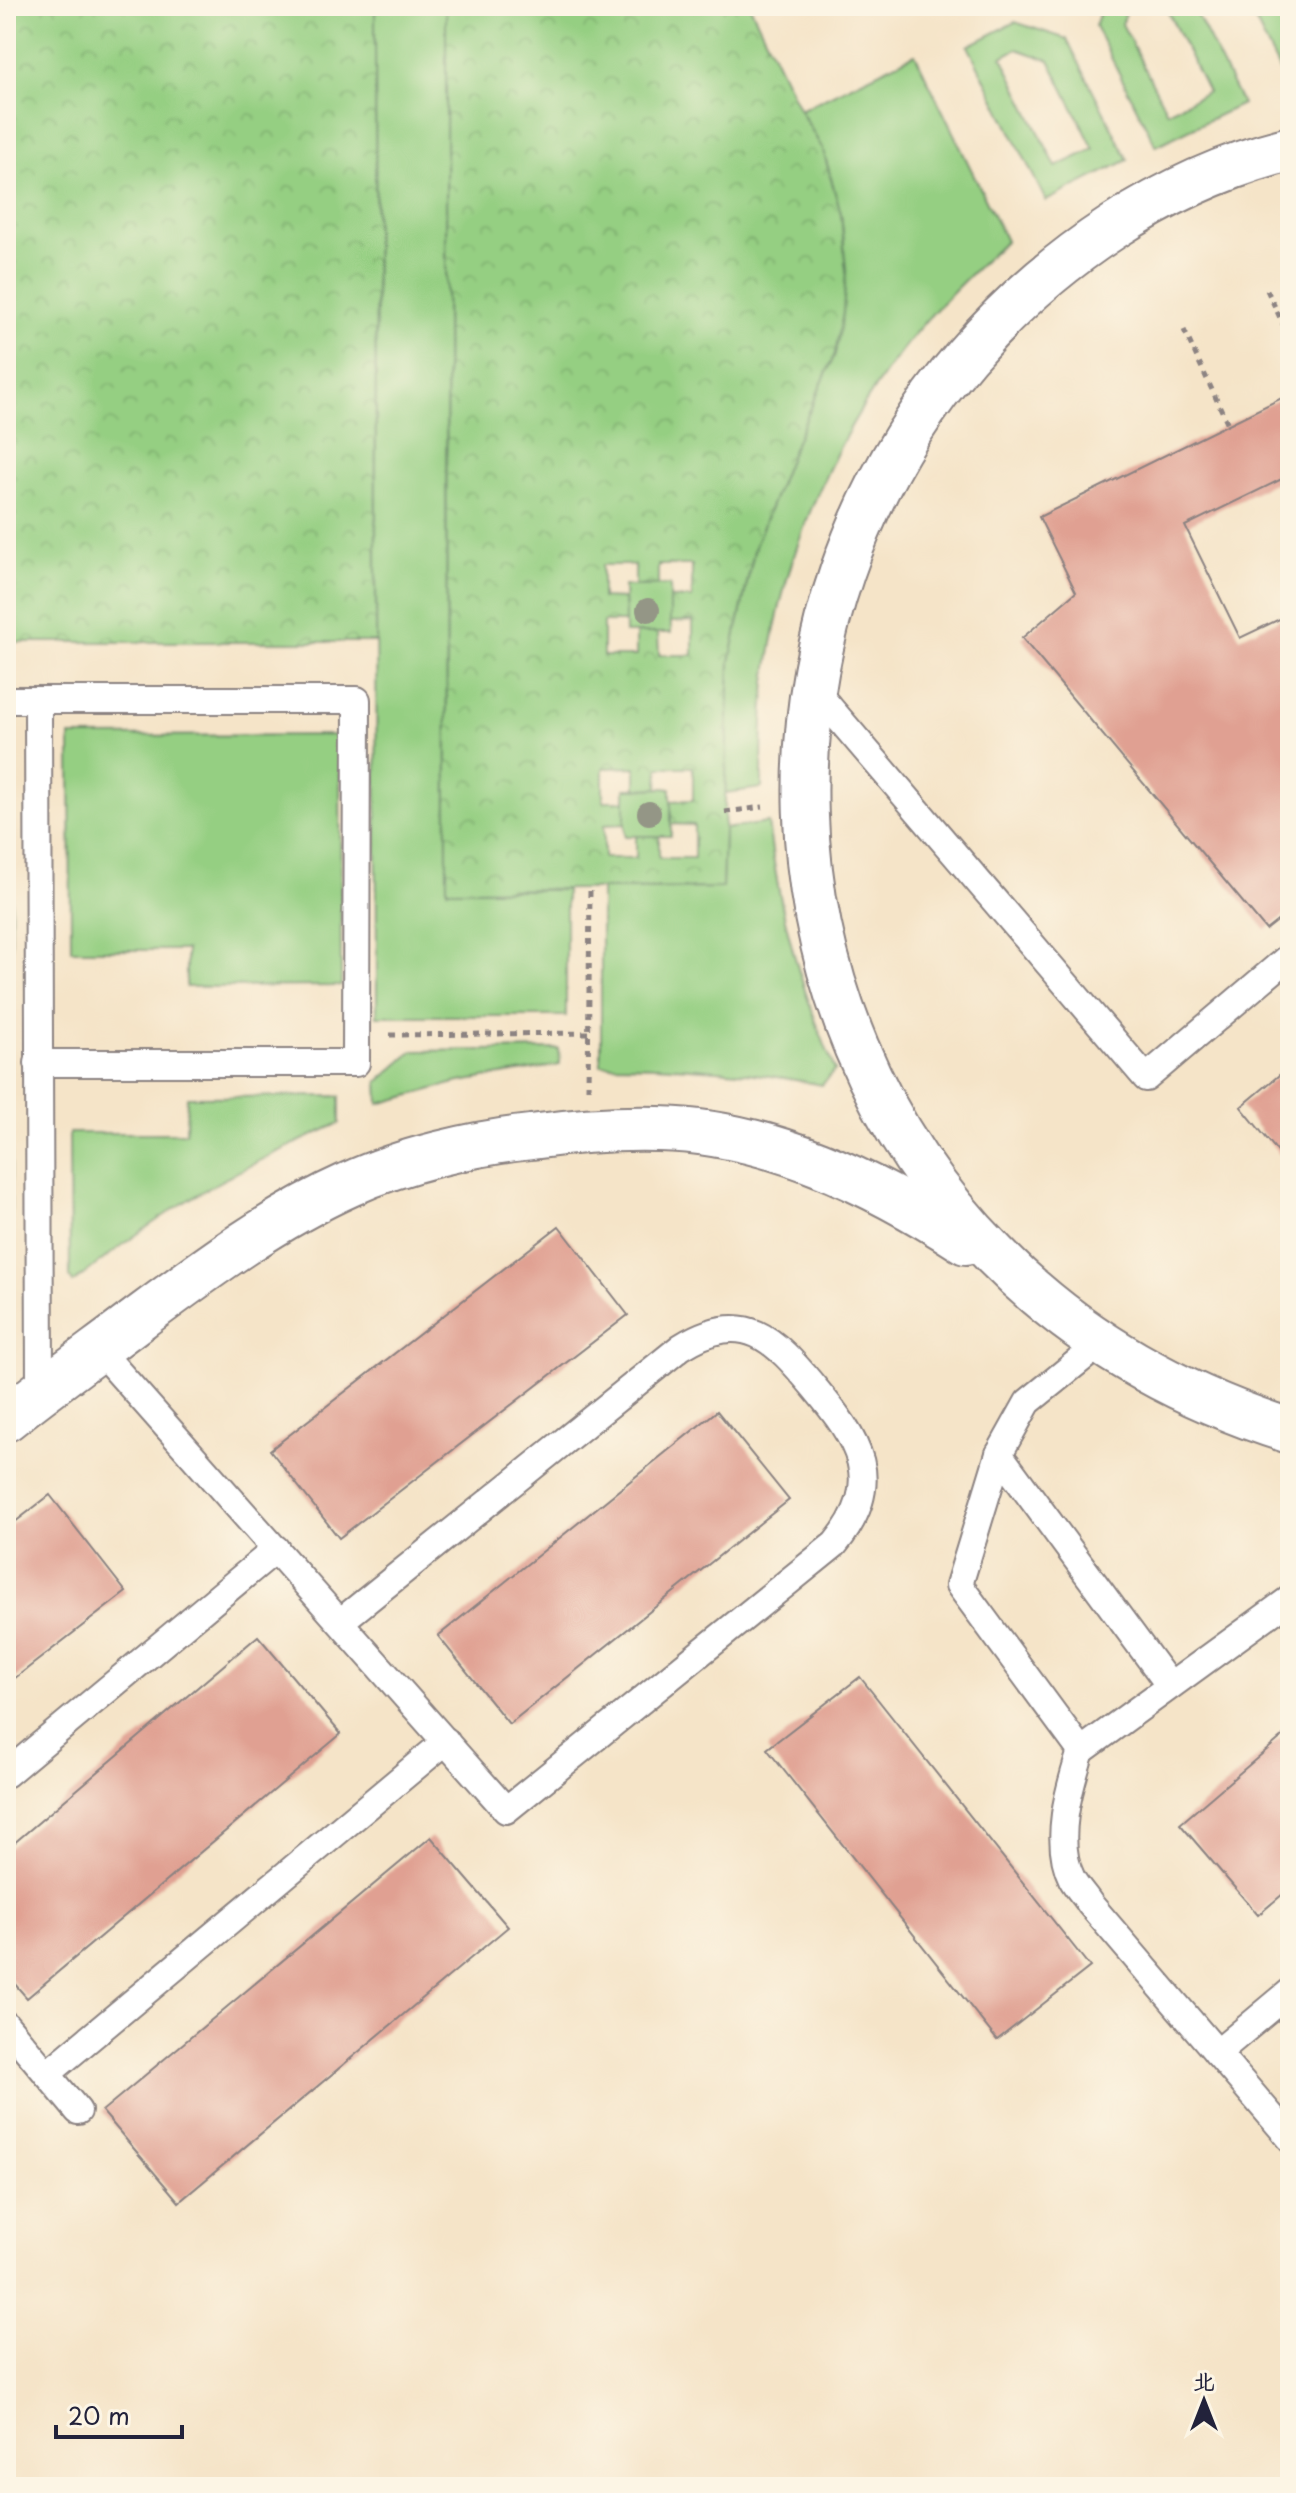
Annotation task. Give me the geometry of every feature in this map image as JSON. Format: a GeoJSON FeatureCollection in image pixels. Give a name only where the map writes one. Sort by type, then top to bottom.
{"type":"FeatureCollection","features":[{"type":"Feature","properties":{"kind":"street"},"geometry":{"type":"LineString","coordinates":[[1046,1302],[995,1255],[949,1205],[876,1089],[847,1026],[818,921],[805,827],[804,760],[812,687],[825,625],[844,560],[871,498],[904,438],[943,383],[987,331],[1090,243],[1148,207],[1209,177],[1290,149]]}},
{"type":"Feature","properties":{"kind":"street"},"geometry":{"type":"LineString","coordinates":[[6,1419],[23,1393],[98,1349],[214,1262],[281,1220],[351,1183],[433,1156],[493,1141],[588,1131],[660,1129],[725,1136],[800,1156],[871,1186],[986,1255],[1101,1343],[1160,1379],[1222,1407],[1290,1431]]}},
{"type":"Feature","properties":{"kind":"lane"},"geometry":{"type":"LineString","coordinates":[[812,687],[1146,1078],[1290,956]]}},
{"type":"Feature","properties":{"kind":"lane"},"geometry":{"type":"LineString","coordinates":[[6,700],[357,700],[356,1063],[38,1063]]}},
{"type":"Feature","properties":{"kind":"lane"},"geometry":{"type":"LineString","coordinates":[[23,1393],[38,1063],[38,700]]}},
{"type":"Feature","properties":{"kind":"lane"},"geometry":{"type":"LineString","coordinates":[[98,1349],[506,1810],[835,1544],[851,1522],[861,1496],[861,1459],[846,1426],[777,1344],[741,1330],[720,1330],[699,1335],[340,1622]]}},
{"type":"Feature","properties":{"kind":"lane"},"geometry":{"type":"LineString","coordinates":[[1081,1751],[959,1585],[999,1454],[1028,1402],[1101,1343]]}},
{"type":"Feature","properties":{"kind":"lane"},"geometry":{"type":"LineString","coordinates":[[999,1454],[1170,1686]]}},
{"type":"Feature","properties":{"kind":"lane"},"geometry":{"type":"LineString","coordinates":[[6,1774],[276,1549]]}},
{"type":"Feature","properties":{"kind":"lane"},"geometry":{"type":"LineString","coordinates":[[1290,1599],[1081,1751],[1067,1796],[1063,1838],[1071,1877],[1090,1904],[1290,2138]]}},
{"type":"Feature","properties":{"kind":"lane"},"geometry":{"type":"LineString","coordinates":[[47,2074],[446,1741]]}},
{"type":"Feature","properties":{"kind":"lane"},"geometry":{"type":"LineString","coordinates":[[1217,2053],[1290,1992]]}},
{"type":"Feature","properties":{"kind":"lane"},"geometry":{"type":"LineString","coordinates":[[6,2025],[78,2111]]}},
{"type":"Feature","properties":{"kind":"path"},"geometry":{"type":"LineString","coordinates":[[1267,290],[1290,339]]}},
{"type":"Feature","properties":{"kind":"path"},"geometry":{"type":"LineString","coordinates":[[1184,330],[1228,424]]}},
{"type":"Feature","properties":{"kind":"path"},"geometry":{"type":"LineString","coordinates":[[588,1131],[590,890]]}},
{"type":"Feature","properties":{"kind":"path"},"geometry":{"type":"LineString","coordinates":[[356,1035],[589,1033]]}},
{"type":"Feature","properties":{"kind":"green space"},"geometry":{"type":"Polygon","coordinates":[[[6,6],[375,6],[376,642],[6,642],[6,6]]]}},
{"type":"Feature","properties":{"kind":"green space"},"geometry":{"type":"Polygon","coordinates":[[[375,6],[446,6],[447,890],[566,890],[566,1016],[377,1016],[375,6]]]}},
{"type":"Feature","properties":{"kind":"green space"},"geometry":{"type":"Polygon","coordinates":[[[446,6],[750,6],[800,110],[823,150],[841,214],[846,271],[843,313],[835,354],[755,546],[730,661],[722,888],[447,890],[446,6]],[[602,565],[602,598],[624,599],[625,622],[603,622],[603,656],[636,656],[636,633],[658,633],[659,655],[693,655],[693,621],[670,622],[670,598],[692,598],[692,565],[658,565],[658,585],[635,586],[635,565],[602,565]],[[636,767],[603,768],[603,801],[625,801],[625,824],[604,825],[604,858],[636,858],[636,836],[659,836],[659,858],[694,858],[694,825],[671,824],[671,801],[693,800],[693,767],[659,767],[658,788],[636,789],[636,767]]]}},
{"type":"Feature","properties":{"kind":"green space"},"geometry":{"type":"Polygon","coordinates":[[[1102,6],[1128,6],[1122,24],[1167,112],[1208,92],[1165,6],[1193,6],[1242,104],[1156,146],[1095,26],[1102,6]]]}},
{"type":"Feature","properties":{"kind":"green space"},"geometry":{"type":"Polygon","coordinates":[[[1248,6],[1290,6],[1290,92],[1248,6]]]}},
{"type":"Feature","properties":{"kind":"green space"},"geometry":{"type":"Polygon","coordinates":[[[1015,22],[1067,39],[1128,160],[1046,201],[968,46],[1015,22]],[[1017,49],[1002,57],[1056,167],[1094,149],[1049,60],[1017,49]]]}},
{"type":"Feature","properties":{"kind":"green space"},"geometry":{"type":"Polygon","coordinates":[[[915,54],[1006,241],[916,332],[862,407],[840,447],[802,533],[776,622],[765,697],[762,788],[725,793],[730,661],[755,546],[797,438],[835,354],[844,243],[841,214],[823,150],[800,110],[915,54]]]}},
{"type":"Feature","properties":{"kind":"green space"},"geometry":{"type":"Polygon","coordinates":[[[670,585],[671,633],[625,633],[624,586],[670,585]]]}},
{"type":"Feature","properties":{"kind":"green space"},"geometry":{"type":"Polygon","coordinates":[[[340,735],[341,986],[186,987],[186,950],[71,950],[70,736],[340,735]]]}},
{"type":"Feature","properties":{"kind":"green space"},"geometry":{"type":"Polygon","coordinates":[[[6,749],[12,757],[11,962],[6,962],[6,749]]]}},
{"type":"Feature","properties":{"kind":"green space"},"geometry":{"type":"Polygon","coordinates":[[[671,788],[671,836],[625,836],[625,789],[671,788]]]}},
{"type":"Feature","properties":{"kind":"green space"},"geometry":{"type":"Polygon","coordinates":[[[768,823],[778,889],[792,949],[835,1070],[822,1085],[712,1069],[601,1065],[601,889],[722,888],[724,829],[768,823]]]}},
{"type":"Feature","properties":{"kind":"green space"},"geometry":{"type":"Polygon","coordinates":[[[559,1049],[560,1065],[455,1083],[379,1104],[378,1082],[413,1051],[559,1049]]]}},
{"type":"Feature","properties":{"kind":"green space"},"geometry":{"type":"Polygon","coordinates":[[[340,1096],[340,1123],[203,1191],[136,1235],[73,1283],[70,1277],[69,1133],[186,1133],[187,1097],[340,1096]]]}},
{"type":"Feature","properties":{"kind":"green space"},"geometry":{"type":"Polygon","coordinates":[[[6,1131],[11,1131],[9,1335],[6,1338],[6,1131]]]}},
{"type":"Feature","properties":{"kind":"building"},"geometry":{"type":"Polygon","coordinates":[[[1290,394],[1290,475],[1185,526],[1240,638],[1290,614],[1290,911],[1266,930],[1022,638],[1076,592],[1039,517],[1290,394]]]}},
{"type":"Feature","properties":{"kind":"building"},"geometry":{"type":"Polygon","coordinates":[[[1290,1066],[1290,1167],[1241,1107],[1290,1066]]]}},
{"type":"Feature","properties":{"kind":"building"},"geometry":{"type":"Polygon","coordinates":[[[559,1226],[628,1315],[339,1538],[270,1450],[559,1226]]]}},
{"type":"Feature","properties":{"kind":"building"},"geometry":{"type":"Polygon","coordinates":[[[717,1411],[789,1500],[509,1724],[438,1636],[717,1411]]]}},
{"type":"Feature","properties":{"kind":"building"},"geometry":{"type":"Polygon","coordinates":[[[50,1495],[126,1592],[6,1685],[6,1529],[50,1495]]]}},
{"type":"Feature","properties":{"kind":"building"},"geometry":{"type":"Polygon","coordinates":[[[258,1636],[341,1734],[27,1998],[6,1974],[6,1850],[258,1636]]]}},
{"type":"Feature","properties":{"kind":"building"},"geometry":{"type":"Polygon","coordinates":[[[860,1677],[1090,1967],[997,2040],[767,1749],[860,1677]]]}},
{"type":"Feature","properties":{"kind":"building"},"geometry":{"type":"Polygon","coordinates":[[[1290,1730],[1290,1888],[1258,1915],[1180,1824],[1290,1730]]]}},
{"type":"Feature","properties":{"kind":"building"},"geometry":{"type":"Polygon","coordinates":[[[431,1837],[508,1927],[179,2202],[102,2111],[431,1837]]]}}]}
